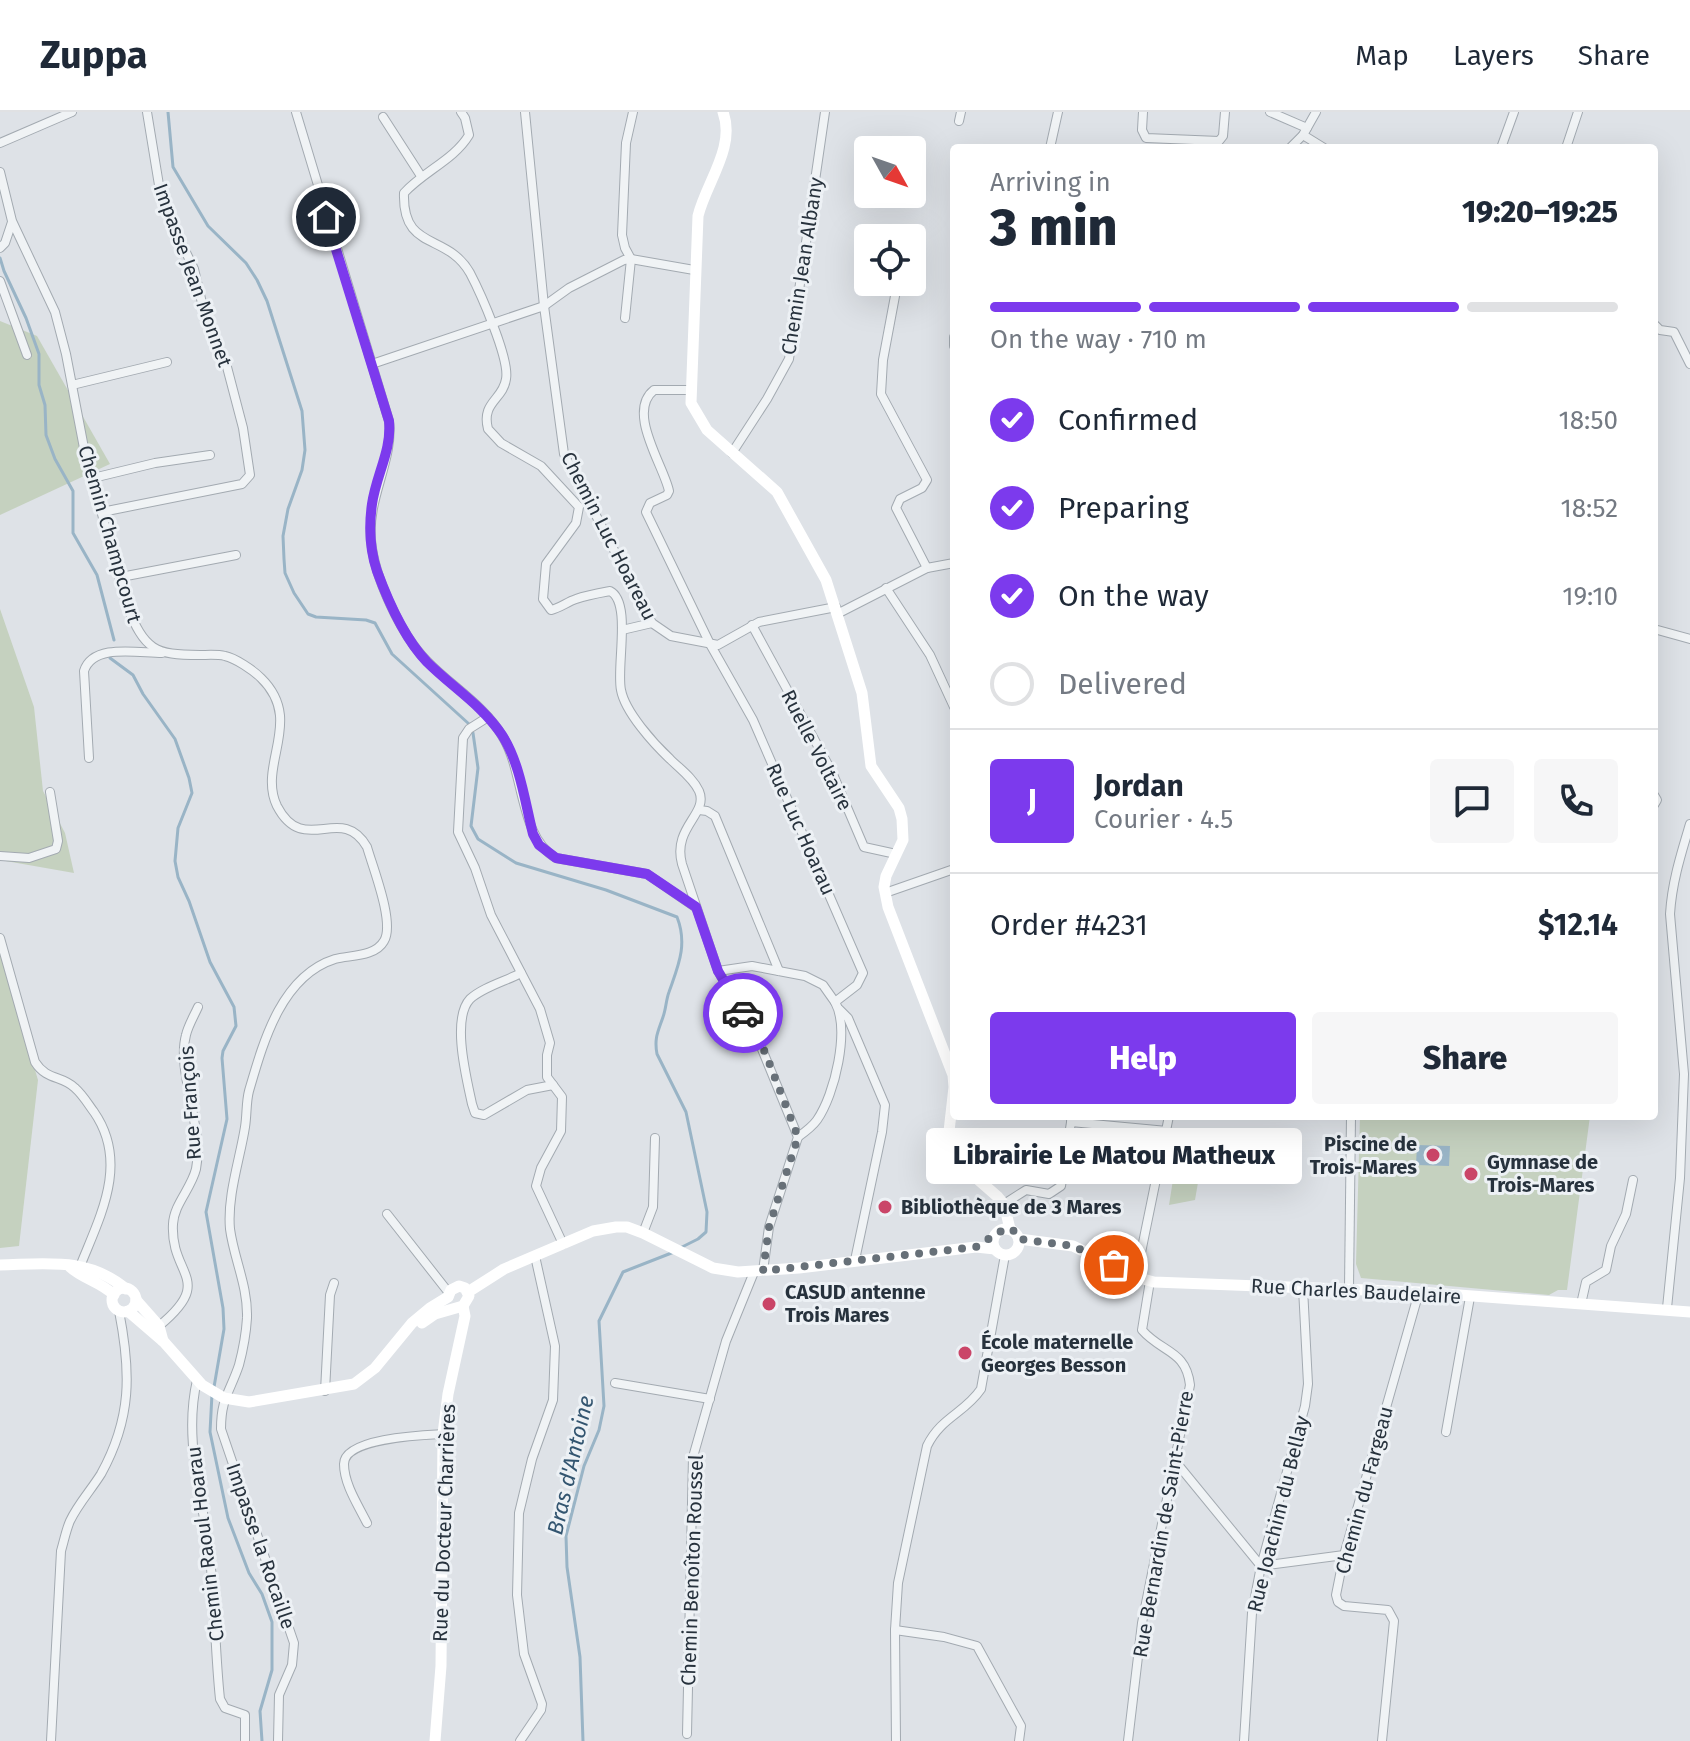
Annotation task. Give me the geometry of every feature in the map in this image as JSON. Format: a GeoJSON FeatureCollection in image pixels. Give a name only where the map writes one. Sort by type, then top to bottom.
{"type":"FeatureCollection","features":[{"type":"Feature","properties":{"kind":"main road"},"geometry":{"type":"LineString","coordinates":[[723,112],[728,134],[698,216],[691,403],[707,430],[777,492],[826,580],[862,693],[871,766],[899,808],[902,819],[903,840],[886,876],[888,907],[950,1067]]}},
{"type":"Feature","properties":{"kind":"main road"},"geometry":{"type":"LineString","coordinates":[[950,1120],[947,1149],[1004,1204],[1006,1225],[998,1248]]}},
{"type":"Feature","properties":{"kind":"main road"},"geometry":{"type":"LineString","coordinates":[[126,1289],[114,1295],[114,1306],[164,1342],[200,1382],[221,1396],[249,1402],[354,1384],[381,1362],[408,1331],[454,1301],[456,1286],[466,1290],[504,1269],[603,1228],[627,1227],[724,1271],[758,1271],[976,1247],[998,1248],[1013,1253],[1022,1243],[1006,1225]]}},
{"type":"Feature","properties":{"kind":"main road","name":"Rue Charles Baudelaire"},"geometry":{"type":"LineString","coordinates":[[1022,1243],[1073,1246],[1150,1281],[1419,1292],[1690,1312]]}},
{"type":"Feature","properties":{"kind":"main road"},"geometry":{"type":"LineString","coordinates":[[0,1265],[53,1264],[97,1270],[133,1293],[159,1326],[164,1342]]}},
{"type":"Feature","properties":{"kind":"main road"},"geometry":{"type":"LineString","coordinates":[[76,1268],[114,1295]]}},
{"type":"Feature","properties":{"kind":"main road","name":"Rue du Docteur Charrières"},"geometry":{"type":"LineString","coordinates":[[454,1301],[468,1302],[466,1290]]}},
{"type":"Feature","properties":{"kind":"main road"},"geometry":{"type":"LineString","coordinates":[[124,1311],[136,1300]]}},
{"type":"Feature","properties":{"kind":"main road","name":"Rue du Docteur Charrières"},"geometry":{"type":"LineString","coordinates":[[435,1741],[441,1666],[443,1434],[448,1394],[465,1316],[454,1301]]}},
{"type":"Feature","properties":{"kind":"street"},"geometry":{"type":"LineString","coordinates":[[0,143],[72,112]]}},
{"type":"Feature","properties":{"kind":"street","name":"Impasse Jean Monnet"},"geometry":{"type":"LineString","coordinates":[[102,512],[242,484],[250,475],[243,428],[227,367],[206,320],[194,269],[169,217],[159,185],[147,112]]}},
{"type":"Feature","properties":{"kind":"street"},"geometry":{"type":"LineString","coordinates":[[296,112],[385,406],[390,434],[372,503],[371,540],[377,570],[404,629],[425,660],[488,717],[503,737],[514,760],[533,834],[547,853],[556,858],[647,874],[696,907]]}},
{"type":"Feature","properties":{"kind":"street"},"geometry":{"type":"LineString","coordinates":[[461,112],[469,135],[460,150],[421,176],[404,193],[403,214],[413,231],[453,252],[466,266],[484,300],[507,376],[502,390],[488,409],[488,429],[501,443],[541,466],[579,507],[576,523],[546,564],[545,605],[556,610],[575,599],[610,591],[620,601],[621,690],[627,704],[652,739],[694,783],[701,796],[699,810],[683,834],[680,854],[718,971],[757,1037],[798,1137],[818,1119],[831,1089],[838,1063],[841,1019],[837,1005]]}},
{"type":"Feature","properties":{"kind":"street","name":"Chemin Luc Hoareau"},"geometry":{"type":"LineString","coordinates":[[525,112],[544,306],[564,454],[652,623],[671,636],[710,644]]}},
{"type":"Feature","properties":{"kind":"street"},"geometry":{"type":"LineString","coordinates":[[625,318],[631,259],[622,235],[626,143],[633,112]]}},
{"type":"Feature","properties":{"kind":"street","name":"Chemin Jean Albany"},"geometry":{"type":"LineString","coordinates":[[732,453],[789,359],[825,112]]}},
{"type":"Feature","properties":{"kind":"street"},"geometry":{"type":"LineString","coordinates":[[1051,144],[1058,112]]}},
{"type":"Feature","properties":{"kind":"street"},"geometry":{"type":"LineString","coordinates":[[1143,112],[1142,130],[1146,138],[1219,141],[1223,136],[1225,112]]}},
{"type":"Feature","properties":{"kind":"street"},"geometry":{"type":"LineString","coordinates":[[1270,112],[1319,144]]}},
{"type":"Feature","properties":{"kind":"street"},"geometry":{"type":"LineString","coordinates":[[1294,144],[1316,112]]}},
{"type":"Feature","properties":{"kind":"street"},"geometry":{"type":"LineString","coordinates":[[1502,144],[1514,112]]}},
{"type":"Feature","properties":{"kind":"street"},"geometry":{"type":"LineString","coordinates":[[1567,144],[1578,112]]}},
{"type":"Feature","properties":{"kind":"street"},"geometry":{"type":"LineString","coordinates":[[383,117],[421,176]]}},
{"type":"Feature","properties":{"kind":"street","name":"Chemin Champcourt"},"geometry":{"type":"LineString","coordinates":[[0,172],[12,221],[55,312],[84,448],[127,606],[141,637],[163,653]]}},
{"type":"Feature","properties":{"kind":"street"},"geometry":{"type":"LineString","coordinates":[[0,248],[5,243],[12,221]]}},
{"type":"Feature","properties":{"kind":"street"},"geometry":{"type":"LineString","coordinates":[[372,364],[544,306],[569,288],[616,263],[631,259],[694,270]]}},
{"type":"Feature","properties":{"kind":"street"},"geometry":{"type":"LineString","coordinates":[[0,281],[27,355]]}},
{"type":"Feature","properties":{"kind":"street"},"geometry":{"type":"LineString","coordinates":[[895,296],[881,390],[927,480],[922,488],[900,499],[896,508],[927,568]]}},
{"type":"Feature","properties":{"kind":"street"},"geometry":{"type":"LineString","coordinates":[[1658,328],[1674,332],[1690,364]]}},
{"type":"Feature","properties":{"kind":"street"},"geometry":{"type":"LineString","coordinates":[[72,385],[167,362]]}},
{"type":"Feature","properties":{"kind":"street"},"geometry":{"type":"LineString","coordinates":[[690,390],[654,390],[647,396],[647,434],[669,487],[667,495],[650,503],[646,512],[710,644],[725,642],[752,625],[837,610],[927,568],[950,564]]}},
{"type":"Feature","properties":{"kind":"street"},"geometry":{"type":"LineString","coordinates":[[93,478],[155,463],[210,455]]}},
{"type":"Feature","properties":{"kind":"street"},"geometry":{"type":"LineString","coordinates":[[121,577],[236,555]]}},
{"type":"Feature","properties":{"kind":"street"},"geometry":{"type":"LineString","coordinates":[[886,588],[930,655],[950,698]]}},
{"type":"Feature","properties":{"kind":"street"},"geometry":{"type":"LineString","coordinates":[[622,630],[652,623]]}},
{"type":"Feature","properties":{"kind":"street","name":"Ruelle Voltaire"},"geometry":{"type":"LineString","coordinates":[[752,625],[832,772],[864,847],[896,854]]}},
{"type":"Feature","properties":{"kind":"street"},"geometry":{"type":"LineString","coordinates":[[1658,630],[1690,639]]}},
{"type":"Feature","properties":{"kind":"street","name":"Rue Luc Hoarau"},"geometry":{"type":"LineString","coordinates":[[710,644],[753,720],[861,964],[861,981],[837,1005]]}},
{"type":"Feature","properties":{"kind":"street"},"geometry":{"type":"LineString","coordinates":[[89,758],[84,671],[90,660],[108,653],[225,656],[260,677],[277,703],[282,723],[272,781],[275,802],[296,828],[305,831],[338,826],[362,838],[388,923],[385,941],[377,949],[332,960],[304,977],[286,995],[248,1094],[230,1223],[232,1245],[243,1276],[247,1304],[246,1334],[238,1366],[221,1396]]}},
{"type":"Feature","properties":{"kind":"street"},"geometry":{"type":"LineString","coordinates":[[488,717],[469,729],[463,738],[458,832],[475,868],[491,915],[548,1029],[550,1043],[546,1069],[562,1097],[561,1131],[541,1168],[536,1186],[563,1244]]}},
{"type":"Feature","properties":{"kind":"street"},"geometry":{"type":"LineString","coordinates":[[0,856],[29,858],[56,849],[58,841],[50,792]]}},
{"type":"Feature","properties":{"kind":"street"},"geometry":{"type":"LineString","coordinates":[[699,810],[715,816],[779,971]]}},
{"type":"Feature","properties":{"kind":"street"},"geometry":{"type":"LineString","coordinates":[[1667,1308],[1680,1178],[1684,1074],[1670,914],[1674,876],[1690,824]]}},
{"type":"Feature","properties":{"kind":"street"},"geometry":{"type":"LineString","coordinates":[[885,893],[950,870]]}},
{"type":"Feature","properties":{"kind":"street"},"geometry":{"type":"LineString","coordinates":[[0,938],[35,1062],[48,1076],[75,1088],[99,1119],[108,1143],[111,1159],[109,1190],[76,1268]]}},
{"type":"Feature","properties":{"kind":"street"},"geometry":{"type":"LineString","coordinates":[[718,971],[752,966],[818,980],[848,1018],[885,1105],[855,1260]]}},
{"type":"Feature","properties":{"kind":"street"},"geometry":{"type":"LineString","coordinates":[[521,973],[475,995],[463,1012],[462,1044],[472,1104],[475,1113],[484,1115],[527,1090],[553,1085]]}},
{"type":"Feature","properties":{"kind":"street","name":"Rue François"},"geometry":{"type":"LineString","coordinates":[[159,1326],[179,1310],[188,1292],[186,1273],[172,1227],[175,1210],[188,1189],[196,1167],[196,1128],[184,1056],[185,1036],[198,1007]]}},
{"type":"Feature","properties":{"kind":"street"},"geometry":{"type":"LineString","coordinates":[[1004,1204],[1026,1190],[1049,1194],[1061,1186],[1072,1120]]}},
{"type":"Feature","properties":{"kind":"street"},"geometry":{"type":"LineString","coordinates":[[1080,1120],[1167,1131]]}},
{"type":"Feature","properties":{"kind":"street"},"geometry":{"type":"LineString","coordinates":[[1136,1277],[1168,1120]]}},
{"type":"Feature","properties":{"kind":"street"},"geometry":{"type":"LineString","coordinates":[[1349,1288],[1351,1120]]}},
{"type":"Feature","properties":{"kind":"street","name":"Chemin Benoîton Roussel"},"geometry":{"type":"LineString","coordinates":[[687,1734],[693,1457],[726,1341],[758,1271],[798,1137]]}},
{"type":"Feature","properties":{"kind":"street"},"geometry":{"type":"LineString","coordinates":[[643,1233],[653,1207],[655,1138]]}},
{"type":"Feature","properties":{"kind":"street"},"geometry":{"type":"LineString","coordinates":[[1581,1304],[1586,1282],[1606,1270],[1611,1246],[1626,1214],[1633,1180]]}},
{"type":"Feature","properties":{"kind":"street"},"geometry":{"type":"LineString","coordinates":[[387,1214],[454,1301]]}},
{"type":"Feature","properties":{"kind":"street"},"geometry":{"type":"LineString","coordinates":[[896,1741],[895,1630],[898,1583],[927,1446],[938,1426],[971,1403],[981,1389],[998,1248]]}},
{"type":"Feature","properties":{"kind":"street"},"geometry":{"type":"LineString","coordinates":[[520,1741],[542,1704],[524,1654],[517,1595],[519,1513],[532,1459],[553,1405],[555,1351],[535,1256]]}},
{"type":"Feature","properties":{"kind":"street","name":"Rue Bernardin de Saint-Pierre"},"geometry":{"type":"LineString","coordinates":[[1128,1741],[1142,1623],[1190,1385],[1179,1357],[1156,1344],[1142,1330],[1150,1281]]}},
{"type":"Feature","properties":{"kind":"street"},"geometry":{"type":"LineString","coordinates":[[325,1391],[330,1295],[334,1283]]}},
{"type":"Feature","properties":{"kind":"street","name":"Rue Joachim du Bellay"},"geometry":{"type":"LineString","coordinates":[[1244,1741],[1252,1613],[1261,1566],[1305,1406],[1308,1384],[1303,1288]]}},
{"type":"Feature","properties":{"kind":"street","name":"Chemin du Fargeau"},"geometry":{"type":"LineString","coordinates":[[1382,1741],[1394,1621],[1391,1613],[1384,1609],[1344,1606],[1338,1602],[1336,1595],[1344,1555],[1419,1292]]}},
{"type":"Feature","properties":{"kind":"street"},"geometry":{"type":"LineString","coordinates":[[1446,1432],[1470,1297]]}},
{"type":"Feature","properties":{"kind":"street"},"geometry":{"type":"LineString","coordinates":[[51,1741],[61,1551],[70,1521],[101,1473],[120,1433],[125,1414],[128,1392],[124,1311]]}},
{"type":"Feature","properties":{"kind":"street","name":"Chemin Raoul Hoarau"},"geometry":{"type":"LineString","coordinates":[[200,1382],[191,1408],[193,1463],[210,1555],[220,1699],[225,1708],[245,1715],[245,1741]]}},
{"type":"Feature","properties":{"kind":"street"},"geometry":{"type":"LineString","coordinates":[[615,1383],[710,1399]]}},
{"type":"Feature","properties":{"kind":"street","name":"Impasse la Rocaille"},"geometry":{"type":"LineString","coordinates":[[221,1396],[224,1444],[251,1513],[294,1643],[292,1665],[279,1695],[278,1741]]}},
{"type":"Feature","properties":{"kind":"street"},"geometry":{"type":"LineString","coordinates":[[367,1523],[350,1489],[343,1462],[346,1457],[356,1449],[394,1437],[443,1434]]}},
{"type":"Feature","properties":{"kind":"street"},"geometry":{"type":"LineString","coordinates":[[1175,1461],[1261,1566],[1344,1555]]}},
{"type":"Feature","properties":{"kind":"street"},"geometry":{"type":"LineString","coordinates":[[895,1630],[944,1637],[977,1646],[1021,1726],[1019,1741]]}},
{"type":"Feature","properties":{"kind":"green space"},"geometry":{"type":"Polygon","coordinates":[[[0,321],[37,336],[110,464],[0,515],[0,321]]]}},
{"type":"Feature","properties":{"kind":"green space"},"geometry":{"type":"Polygon","coordinates":[[[0,609],[34,707],[43,791],[65,833],[74,873],[0,860],[0,609]]]}},
{"type":"Feature","properties":{"kind":"green space"},"geometry":{"type":"Polygon","coordinates":[[[0,953],[38,1080],[19,1246],[0,1248],[0,953]]]}},
{"type":"Feature","properties":{"kind":"green space","name":"Gymnase de Trois-Mares"},"geometry":{"type":"Polygon","coordinates":[[[1360,1120],[1589,1120],[1567,1290],[1558,1290],[1549,1295],[1361,1278],[1356,1264],[1360,1120]]]}},
{"type":"Feature","properties":{"kind":"green space"},"geometry":{"type":"Polygon","coordinates":[[[1176,1161],[1201,1165],[1195,1200],[1169,1205],[1176,1161]]]}},
{"type":"Feature","properties":{"kind":"water","name":"Piscine de Trois-Mares"},"geometry":{"type":"Polygon","coordinates":[[[1417,1145],[1450,1146],[1449,1166],[1416,1165],[1417,1145]]]}},
{"type":"Feature","properties":{"kind":"waterway","name":"Bras d'Antoine"},"geometry":{"type":"LineString","coordinates":[[168,112],[173,167],[208,226],[246,263],[257,280],[267,301],[302,411],[305,450],[302,470],[288,509],[283,536],[285,573],[294,593],[308,614],[316,617],[375,623],[392,654],[469,724]]}},
{"type":"Feature","properties":{"kind":"waterway"},"geometry":{"type":"LineString","coordinates":[[0,258],[39,354],[39,385],[45,405],[46,435],[73,491],[73,533],[97,575],[114,640]]}},
{"type":"Feature","properties":{"kind":"waterway"},"geometry":{"type":"LineString","coordinates":[[110,658],[133,675],[175,739],[189,778],[192,793],[178,828],[175,861],[178,877],[210,962],[234,1007],[236,1026],[222,1058],[227,1119],[206,1212],[224,1329],[214,1387]]}},
{"type":"Feature","properties":{"kind":"waterway","name":"Bras d'Antoine"},"geometry":{"type":"LineString","coordinates":[[473,733],[478,768],[471,826],[478,839],[516,863],[606,890],[677,917],[682,946],[656,1048],[686,1112],[707,1212],[706,1232],[680,1248]]}},
{"type":"Feature","properties":{"kind":"waterway","name":"Bras d'Antoine"},"geometry":{"type":"LineString","coordinates":[[583,1741],[580,1657],[567,1567],[566,1536],[604,1406],[599,1321],[623,1272],[674,1252]]}},
{"type":"Feature","properties":{"kind":"waterway"},"geometry":{"type":"LineString","coordinates":[[212,1394],[210,1432],[228,1518],[272,1622],[272,1670],[260,1711],[262,1741]]}},
{"type":"Feature","properties":{"kind":"way so far"},"geometry":{"type":"LineString","coordinates":[[743,1013],[765,1052],[798,1137],[769,1227],[763,1271],[976,1247],[1006,1228],[1014,1231],[1019,1239],[1073,1246],[1114,1265]]}},
{"type":"Feature","properties":{"kind":"place","name":"Piscine de Trois-Mares"},"geometry":{"type":"Point","coordinates":[1433,1155]}},
{"type":"Feature","properties":{"kind":"place","name":"Gymnase de Trois-Mares"},"geometry":{"type":"Point","coordinates":[1471,1174]}},
{"type":"Feature","properties":{"kind":"place","name":"Bibliothèque de 3 Mares"},"geometry":{"type":"Point","coordinates":[885,1207]}},
{"type":"Feature","properties":{"kind":"place","name":"Librairie Le Matou Matheux"},"geometry":{"type":"Point","coordinates":[1114,1265]}},
{"type":"Feature","properties":{"kind":"place","name":"CASUD antenne Trois Mares"},"geometry":{"type":"Point","coordinates":[769,1304]}},
{"type":"Feature","properties":{"kind":"place","name":"École maternelle Georges Besson"},"geometry":{"type":"Point","coordinates":[965,1353]}},
{"type":"Feature","properties":{"kind":"route"},"geometry":{"type":"LineString","coordinates":[[326,217],[389,421],[387,450],[372,503],[371,540],[377,570],[404,629],[425,660],[470,699],[503,737],[514,760],[533,834],[539,845],[556,858],[647,874],[696,907],[718,971],[743,1013]]}}]}
